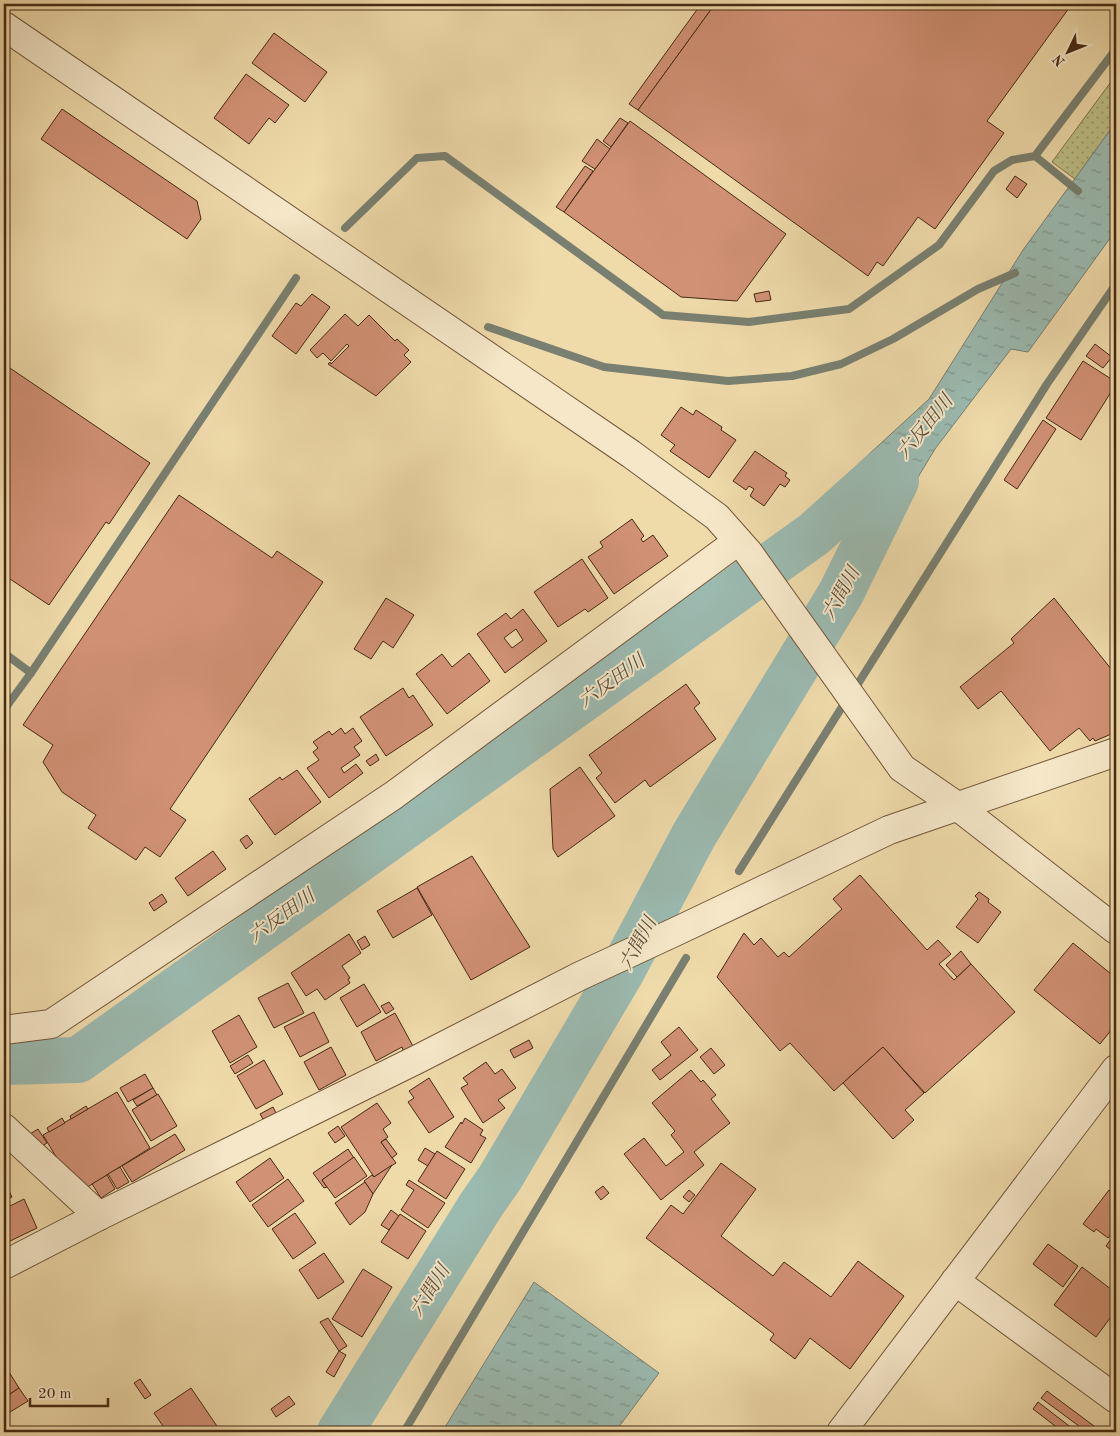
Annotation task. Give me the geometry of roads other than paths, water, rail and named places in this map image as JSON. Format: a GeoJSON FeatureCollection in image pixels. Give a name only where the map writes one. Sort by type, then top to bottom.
{"type":"FeatureCollection","features":[{"type":"Feature","properties":{"kind":"street"},"geometry":{"type":"LineString","coordinates":[[4,26],[631,454],[717,517],[743,546],[902,768],[958,806],[1116,930]]}},
{"type":"Feature","properties":{"kind":"street"},"geometry":{"type":"LineString","coordinates":[[4,1030],[51,1024],[377,806],[743,546]]}},
{"type":"Feature","properties":{"kind":"street"},"geometry":{"type":"LineString","coordinates":[[4,1265],[99,1216],[418,1059],[580,976],[888,830],[1116,752]]}},
{"type":"Feature","properties":{"kind":"street"},"geometry":{"type":"LineString","coordinates":[[841,1432],[1116,1069]]}},
{"type":"Feature","properties":{"kind":"street"},"geometry":{"type":"LineString","coordinates":[[4,1128],[99,1216]]}},
{"type":"Feature","properties":{"kind":"street"},"geometry":{"type":"LineString","coordinates":[[955,1281],[1116,1399]]}},
{"type":"Feature","properties":{"kind":"water"},"geometry":{"type":"Polygon","coordinates":[[[1116,122],[1116,230],[1028,352],[1011,349],[935,449],[877,545],[817,502],[929,399],[1023,250],[1116,122]]]}},
{"type":"Feature","properties":{"kind":"water"},"geometry":{"type":"Polygon","coordinates":[[[534,1282],[659,1373],[615,1432],[442,1432],[534,1282]]]}},
{"type":"Feature","properties":{"kind":"waterway"},"geometry":{"type":"LineString","coordinates":[[345,228],[417,158],[445,156],[663,315],[749,322],[849,309],[939,245],[994,171],[1012,160],[1035,156],[1116,49]]}},
{"type":"Feature","properties":{"kind":"waterway"},"geometry":{"type":"LineString","coordinates":[[1035,156],[1078,191]]}},
{"type":"Feature","properties":{"kind":"waterway"},"geometry":{"type":"LineString","coordinates":[[488,327],[604,367],[728,381],[792,376],[841,364],[893,339],[978,289],[1015,273]]}},
{"type":"Feature","properties":{"kind":"waterway"},"geometry":{"type":"LineString","coordinates":[[4,653],[31,673],[296,278]]}},
{"type":"Feature","properties":{"kind":"waterway"},"geometry":{"type":"LineString","coordinates":[[854,690],[1047,384],[1116,284]]}},
{"type":"Feature","properties":{"kind":"waterway","name":"六反田川"},"geometry":{"type":"LineString","coordinates":[[4,1062],[78,1060],[814,534],[883,472]]}},
{"type":"Feature","properties":{"kind":"waterway","name":"六間川"},"geometry":{"type":"LineString","coordinates":[[340,1432],[481,1205],[500,1178],[622,971],[694,835],[841,593],[896,481]]}},
{"type":"Feature","properties":{"kind":"waterway"},"geometry":{"type":"LineString","coordinates":[[4,710],[31,673]]}},
{"type":"Feature","properties":{"kind":"waterway"},"geometry":{"type":"LineString","coordinates":[[739,871],[847,699]]}},
{"type":"Feature","properties":{"kind":"waterway"},"geometry":{"type":"LineString","coordinates":[[404,1432],[686,958]]}}]}
